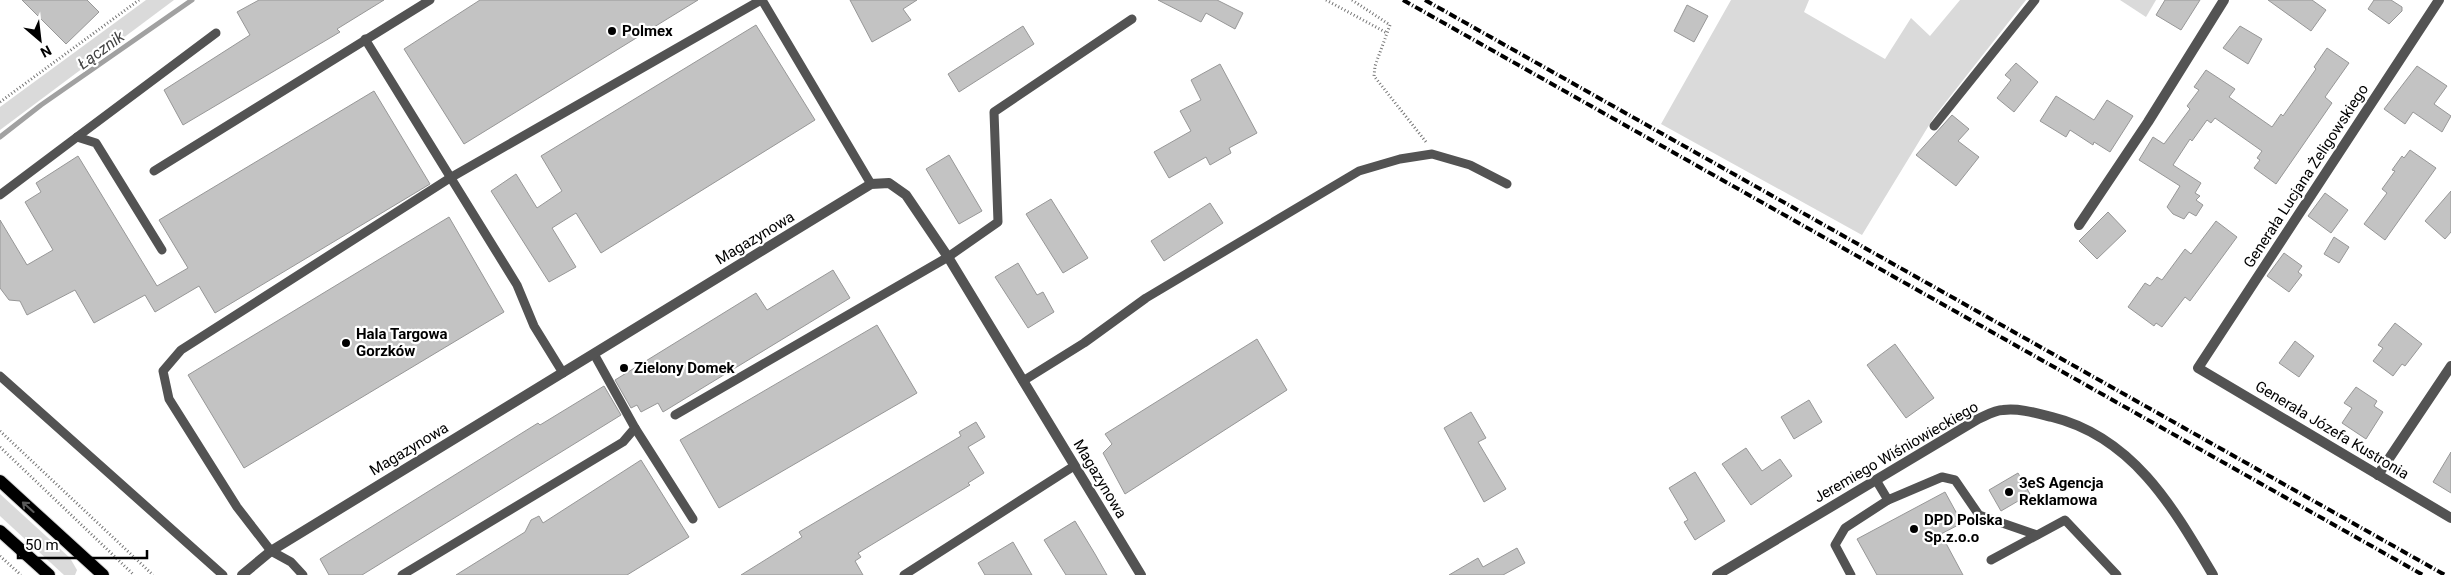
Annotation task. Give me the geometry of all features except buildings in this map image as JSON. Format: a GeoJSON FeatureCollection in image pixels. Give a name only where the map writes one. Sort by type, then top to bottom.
{"type":"FeatureCollection","features":[{"type":"Feature","properties":{"kind":"main road"},"geometry":{"type":"LineString","coordinates":[[0,481],[100,574]]}},
{"type":"Feature","properties":{"kind":"main road"},"geometry":{"type":"LineString","coordinates":[[0,531],[49,575]]}},
{"type":"Feature","properties":{"kind":"street"},"geometry":{"type":"LineString","coordinates":[[2079,225],[2148,122],[2224,0]]}},
{"type":"Feature","properties":{"kind":"street","name":"Generała Lucjana Żeligowskiego"},"geometry":{"type":"LineString","coordinates":[[2198,368],[2439,0]]}},
{"type":"Feature","properties":{"kind":"street","name":"Magazynowa"},"geometry":{"type":"LineString","coordinates":[[242,575],[271,551],[871,184],[889,183],[906,195],[948,257],[1141,575]]}},
{"type":"Feature","properties":{"kind":"street"},"geometry":{"type":"LineString","coordinates":[[2378,475],[2451,366]]}},
{"type":"Feature","properties":{"kind":"street","name":"Generała Józefa Kustronia"},"geometry":{"type":"LineString","coordinates":[[2198,368],[2451,518]]}},
{"type":"Feature","properties":{"kind":"street","name":"Jeremiego Wiśniowieckiego"},"geometry":{"type":"LineString","coordinates":[[1717,575],[1978,419],[2002,410],[2030,411],[2068,421],[2111,442],[2163,494],[2213,575]]}},
{"type":"Feature","properties":{"kind":"lane"},"geometry":{"type":"LineString","coordinates":[[154,171],[430,0]]}},
{"type":"Feature","properties":{"kind":"lane"},"geometry":{"type":"LineString","coordinates":[[303,575],[291,562],[271,551],[237,507],[169,400],[163,371],[181,350],[450,178],[761,0],[871,184]]}},
{"type":"Feature","properties":{"kind":"lane"},"geometry":{"type":"LineString","coordinates":[[1934,126],[2034,0]]}},
{"type":"Feature","properties":{"kind":"lane"},"geometry":{"type":"LineString","coordinates":[[675,415],[948,257],[998,222],[994,112],[1132,19]]}},
{"type":"Feature","properties":{"kind":"lane"},"geometry":{"type":"LineString","coordinates":[[0,195],[216,33]]}},
{"type":"Feature","properties":{"kind":"lane"},"geometry":{"type":"LineString","coordinates":[[365,39],[517,285],[534,326],[563,373]]}},
{"type":"Feature","properties":{"kind":"lane"},"geometry":{"type":"LineString","coordinates":[[78,137],[96,143],[162,250]]}},
{"type":"Feature","properties":{"kind":"lane"},"geometry":{"type":"LineString","coordinates":[[1023,381],[1084,343],[1146,298],[1359,171],[1400,159],[1432,154],[1470,165],[1507,184]]}},
{"type":"Feature","properties":{"kind":"lane"},"geometry":{"type":"LineString","coordinates":[[594,354],[635,428],[693,518]]}},
{"type":"Feature","properties":{"kind":"lane"},"geometry":{"type":"LineString","coordinates":[[0,376],[223,575]]}},
{"type":"Feature","properties":{"kind":"lane"},"geometry":{"type":"LineString","coordinates":[[402,575],[623,442],[635,428]]}},
{"type":"Feature","properties":{"kind":"lane"},"geometry":{"type":"LineString","coordinates":[[904,575],[1074,466]]}},
{"type":"Feature","properties":{"kind":"lane"},"geometry":{"type":"LineString","coordinates":[[1851,575],[1834,545],[1845,528],[1888,500],[1942,477],[1955,480],[1979,515],[2037,535]]}},
{"type":"Feature","properties":{"kind":"lane"},"geometry":{"type":"LineString","coordinates":[[1876,480],[1888,500]]}},
{"type":"Feature","properties":{"kind":"lane"},"geometry":{"type":"LineString","coordinates":[[1991,560],[2065,520],[2117,575]]}},
{"type":"Feature","properties":{"kind":"path"},"geometry":{"type":"LineString","coordinates":[[0,102],[139,0]]}},
{"type":"Feature","properties":{"kind":"path"},"geometry":{"type":"LineString","coordinates":[[1326,0],[1387,33]]}},
{"type":"Feature","properties":{"kind":"path"},"geometry":{"type":"LineString","coordinates":[[1352,0],[1390,25],[1375,66],[1374,76],[1421,134],[1432,154]]}},
{"type":"Feature","properties":{"kind":"path"},"geometry":{"type":"LineString","coordinates":[[0,431],[153,575]]}},
{"type":"Feature","properties":{"kind":"path"},"geometry":{"type":"LineString","coordinates":[[0,447],[134,575]]}},
{"type":"Feature","properties":{"kind":"path"},"geometry":{"type":"LineString","coordinates":[[0,556],[21,575]]}},
{"type":"Feature","properties":{"kind":"shaded area"},"geometry":{"type":"Polygon","coordinates":[[[146,0],[174,0],[0,130],[0,107],[146,0]]]}},
{"type":"Feature","properties":{"kind":"shaded area"},"geometry":{"type":"Polygon","coordinates":[[[1731,0],[1809,0],[1804,12],[1885,59],[1911,18],[1930,36],[1960,0],[2026,0],[1934,117],[1862,235],[1661,124],[1731,0]]]}},
{"type":"Feature","properties":{"kind":"shaded area"},"geometry":{"type":"Polygon","coordinates":[[[2120,0],[2156,0],[2146,17],[2120,0]]]}},
{"type":"Feature","properties":{"kind":"shaded area"},"geometry":{"type":"Polygon","coordinates":[[[0,494],[70,558],[77,570],[75,575],[64,575],[0,516],[0,494]]]}},
{"type":"Feature","properties":{"kind":"waterway","name":"Łącznik"},"geometry":{"type":"LineString","coordinates":[[0,137],[41,105],[192,0]]}},
{"type":"Feature","properties":{"kind":"railway"},"geometry":{"type":"LineString","coordinates":[[1403,0],[2423,575]]}},
{"type":"Feature","properties":{"kind":"railway"},"geometry":{"type":"LineString","coordinates":[[1425,0],[2445,575]]}},
{"type":"Feature","properties":{"kind":"place","name":"Polmex"},"geometry":{"type":"Point","coordinates":[612,31]}},
{"type":"Feature","properties":{"kind":"place","name":"Hala Targowa Gorzków"},"geometry":{"type":"Point","coordinates":[346,343]}},
{"type":"Feature","properties":{"kind":"place","name":"Zielony Domek"},"geometry":{"type":"Point","coordinates":[624,368]}},
{"type":"Feature","properties":{"kind":"place","name":"3eS Agencja Reklamowa"},"geometry":{"type":"Point","coordinates":[2009,492]}},
{"type":"Feature","properties":{"kind":"place","name":"DPD Polska Sp.z.o.o"},"geometry":{"type":"Point","coordinates":[1914,529]}}]}
